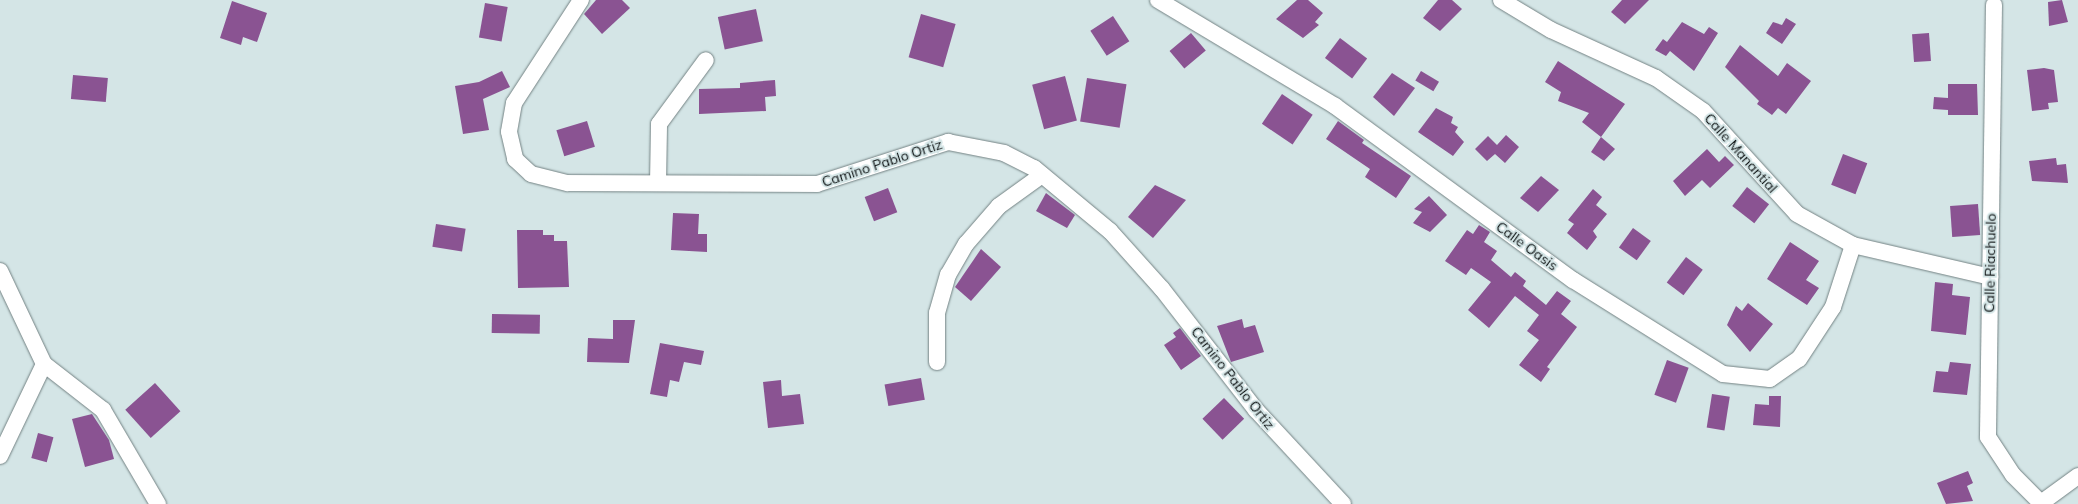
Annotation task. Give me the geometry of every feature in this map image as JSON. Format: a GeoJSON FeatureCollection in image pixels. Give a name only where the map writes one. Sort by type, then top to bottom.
{"type":"FeatureCollection","features":[{"type":"Feature","properties":{"kind":"street","name":"Camino Pablo Ortiz"},"geometry":{"type":"LineString","coordinates":[[581,0],[514,103],[509,132],[515,159],[530,174],[568,183],[817,184],[948,142],[1004,153],[1042,175],[1116,238],[1170,298],[1256,410],[1343,504]]}},
{"type":"Feature","properties":{"kind":"street","name":"Calle Oasis"},"geometry":{"type":"LineString","coordinates":[[1158,0],[1336,106],[1573,280],[1723,374],[1770,379],[1799,360],[1833,307],[1853,245]]}},
{"type":"Feature","properties":{"kind":"street","name":"Calle Manantial"},"geometry":{"type":"LineString","coordinates":[[1501,0],[1551,30],[1656,78],[1688,100],[1703,111],[1797,214],[1853,245],[1990,278]]}},
{"type":"Feature","properties":{"kind":"street","name":"Calle Riachuelo"},"geometry":{"type":"LineString","coordinates":[[1994,5],[1988,437],[2012,475],[2041,503]]}},
{"type":"Feature","properties":{"kind":"street"},"geometry":{"type":"LineString","coordinates":[[658,183],[659,124],[706,60]]}},
{"type":"Feature","properties":{"kind":"street"},"geometry":{"type":"LineString","coordinates":[[937,362],[937,312],[948,275],[966,244],[999,206],[1042,175]]}},
{"type":"Feature","properties":{"kind":"street"},"geometry":{"type":"LineString","coordinates":[[0,272],[44,364],[103,410],[155,500]]}},
{"type":"Feature","properties":{"kind":"street"},"geometry":{"type":"LineString","coordinates":[[0,456],[44,364]]}},
{"type":"Feature","properties":{"kind":"street"},"geometry":{"type":"LineString","coordinates":[[2041,503],[2078,476]]}},
{"type":"Feature","properties":{"kind":"building"},"geometry":{"type":"Polygon","coordinates":[[[596,0],[622,0],[630,8],[602,34],[584,14],[596,0]]]}},
{"type":"Feature","properties":{"kind":"building"},"geometry":{"type":"Polygon","coordinates":[[[1297,0],[1308,0],[1323,13],[1315,22],[1319,25],[1303,38],[1276,19],[1297,0]]]}},
{"type":"Feature","properties":{"kind":"building"},"geometry":{"type":"Polygon","coordinates":[[[1438,0],[1452,0],[1462,9],[1440,31],[1423,18],[1438,0]]]}},
{"type":"Feature","properties":{"kind":"building"},"geometry":{"type":"Polygon","coordinates":[[[1622,0],[1649,0],[1625,24],[1611,12],[1622,0]]]}},
{"type":"Feature","properties":{"kind":"building"},"geometry":{"type":"Polygon","coordinates":[[[2062,0],[2068,22],[2049,26],[2048,2],[2062,0]]]}},
{"type":"Feature","properties":{"kind":"building"},"geometry":{"type":"Polygon","coordinates":[[[232,1],[267,13],[257,42],[243,37],[241,45],[220,38],[232,1]]]}},
{"type":"Feature","properties":{"kind":"building"},"geometry":{"type":"Polygon","coordinates":[[[485,3],[508,7],[502,41],[479,37],[485,3]]]}},
{"type":"Feature","properties":{"kind":"building"},"geometry":{"type":"Polygon","coordinates":[[[756,9],[763,41],[725,49],[718,17],[756,9]]]}},
{"type":"Feature","properties":{"kind":"building"},"geometry":{"type":"Polygon","coordinates":[[[921,14],[956,24],[943,67],[909,57],[921,14]]]}},
{"type":"Feature","properties":{"kind":"building"},"geometry":{"type":"Polygon","coordinates":[[[1113,16],[1129,41],[1107,56],[1090,31],[1113,16]]]}},
{"type":"Feature","properties":{"kind":"building"},"geometry":{"type":"Polygon","coordinates":[[[1786,18],[1796,24],[1782,44],[1766,33],[1773,22],[1782,25],[1786,18]]]}},
{"type":"Feature","properties":{"kind":"building"},"geometry":{"type":"Polygon","coordinates":[[[1682,22],[1704,34],[1709,27],[1718,33],[1694,71],[1670,51],[1666,56],[1655,50],[1663,39],[1667,42],[1682,22]]]}},
{"type":"Feature","properties":{"kind":"building"},"geometry":{"type":"Polygon","coordinates":[[[1191,33],[1206,51],[1184,69],[1170,51],[1191,33]]]}},
{"type":"Feature","properties":{"kind":"building"},"geometry":{"type":"Polygon","coordinates":[[[1929,33],[1931,61],[1914,62],[1912,34],[1929,33]]]}},
{"type":"Feature","properties":{"kind":"building"},"geometry":{"type":"Polygon","coordinates":[[[1340,38],[1367,58],[1352,78],[1325,58],[1340,38]]]}},
{"type":"Feature","properties":{"kind":"building"},"geometry":{"type":"Polygon","coordinates":[[[1740,45],[1778,76],[1787,63],[1811,81],[1786,114],[1778,108],[1772,115],[1757,104],[1759,101],[1725,67],[1740,45]]]}},
{"type":"Feature","properties":{"kind":"building"},"geometry":{"type":"Polygon","coordinates":[[[1558,61],[1625,104],[1601,137],[1582,122],[1589,113],[1558,101],[1561,92],[1545,82],[1558,61]]]}},
{"type":"Feature","properties":{"kind":"building"},"geometry":{"type":"Polygon","coordinates":[[[2044,68],[2054,70],[2058,102],[2048,103],[2049,109],[2032,111],[2027,70],[2044,68]]]}},
{"type":"Feature","properties":{"kind":"building"},"geometry":{"type":"Polygon","coordinates":[[[502,71],[510,87],[483,99],[489,130],[463,134],[455,86],[479,82],[502,71]]]}},
{"type":"Feature","properties":{"kind":"building"},"geometry":{"type":"Polygon","coordinates":[[[1421,71],[1439,82],[1433,91],[1415,80],[1421,71]]]}},
{"type":"Feature","properties":{"kind":"building"},"geometry":{"type":"Polygon","coordinates":[[[1392,73],[1415,88],[1394,116],[1373,97],[1392,73]]]}},
{"type":"Feature","properties":{"kind":"building"},"geometry":{"type":"Polygon","coordinates":[[[73,75],[108,78],[106,102],[71,99],[73,75]]]}},
{"type":"Feature","properties":{"kind":"building"},"geometry":{"type":"Polygon","coordinates":[[[1065,76],[1077,120],[1044,129],[1032,85],[1065,76]]]}},
{"type":"Feature","properties":{"kind":"building"},"geometry":{"type":"Polygon","coordinates":[[[1087,78],[1127,84],[1120,128],[1080,121],[1087,78]]]}},
{"type":"Feature","properties":{"kind":"building"},"geometry":{"type":"Polygon","coordinates":[[[775,80],[776,96],[765,97],[766,111],[699,114],[699,89],[740,88],[740,83],[775,80]]]}},
{"type":"Feature","properties":{"kind":"building"},"geometry":{"type":"Polygon","coordinates":[[[1948,84],[1977,84],[1978,115],[1948,115],[1948,110],[1933,109],[1934,97],[1948,98],[1948,84]]]}},
{"type":"Feature","properties":{"kind":"building"},"geometry":{"type":"Polygon","coordinates":[[[1282,94],[1313,115],[1293,145],[1262,124],[1282,94]]]}},
{"type":"Feature","properties":{"kind":"building"},"geometry":{"type":"Polygon","coordinates":[[[1436,108],[1453,117],[1451,123],[1458,127],[1455,132],[1464,142],[1453,156],[1418,132],[1436,108]]]}},
{"type":"Feature","properties":{"kind":"building"},"geometry":{"type":"Polygon","coordinates":[[[587,121],[595,147],[564,156],[556,130],[587,121]]]}},
{"type":"Feature","properties":{"kind":"building"},"geometry":{"type":"Polygon","coordinates":[[[1338,121],[1364,140],[1362,143],[1411,176],[1396,198],[1365,177],[1370,169],[1326,139],[1338,121]]]}},
{"type":"Feature","properties":{"kind":"building"},"geometry":{"type":"Polygon","coordinates":[[[1506,135],[1519,147],[1505,163],[1495,154],[1487,161],[1475,149],[1488,136],[1497,145],[1506,135]]]}},
{"type":"Feature","properties":{"kind":"building"},"geometry":{"type":"Polygon","coordinates":[[[1601,137],[1615,149],[1604,161],[1591,152],[1601,137]]]}},
{"type":"Feature","properties":{"kind":"building"},"geometry":{"type":"Polygon","coordinates":[[[1707,149],[1719,162],[1725,156],[1734,165],[1710,188],[1702,180],[1685,196],[1673,181],[1707,149]]]}},
{"type":"Feature","properties":{"kind":"building"},"geometry":{"type":"Polygon","coordinates":[[[1843,154],[1867,163],[1855,194],[1831,185],[1843,154]]]}},
{"type":"Feature","properties":{"kind":"building"},"geometry":{"type":"Polygon","coordinates":[[[2056,158],[2057,165],[2066,164],[2068,183],[2032,181],[2029,161],[2056,158]]]}},
{"type":"Feature","properties":{"kind":"building"},"geometry":{"type":"Polygon","coordinates":[[[1541,176],[1559,190],[1538,212],[1520,198],[1541,176]]]}},
{"type":"Feature","properties":{"kind":"building"},"geometry":{"type":"Polygon","coordinates":[[[1155,185],[1186,200],[1153,238],[1128,217],[1155,185]]]}},
{"type":"Feature","properties":{"kind":"building"},"geometry":{"type":"Polygon","coordinates":[[[1747,187],[1769,204],[1754,223],[1732,206],[1747,187]]]}},
{"type":"Feature","properties":{"kind":"building"},"geometry":{"type":"Polygon","coordinates":[[[888,188],[897,212],[874,221],[865,197],[888,188]]]}},
{"type":"Feature","properties":{"kind":"building"},"geometry":{"type":"Polygon","coordinates":[[[1593,189],[1602,197],[1596,205],[1607,214],[1593,231],[1597,237],[1587,250],[1567,233],[1574,224],[1568,220],[1593,189]]]}},
{"type":"Feature","properties":{"kind":"building"},"geometry":{"type":"Polygon","coordinates":[[[1046,193],[1075,215],[1067,228],[1036,211],[1046,193]]]}},
{"type":"Feature","properties":{"kind":"building"},"geometry":{"type":"Polygon","coordinates":[[[1429,196],[1447,215],[1430,232],[1413,223],[1422,212],[1414,209],[1429,196]]]}},
{"type":"Feature","properties":{"kind":"building"},"geometry":{"type":"Polygon","coordinates":[[[1978,204],[1980,235],[1952,237],[1950,206],[1978,204]]]}},
{"type":"Feature","properties":{"kind":"building"},"geometry":{"type":"Polygon","coordinates":[[[673,213],[699,214],[698,234],[707,234],[707,252],[671,250],[673,213]]]}},
{"type":"Feature","properties":{"kind":"building"},"geometry":{"type":"Polygon","coordinates":[[[436,224],[466,229],[462,251],[432,247],[436,224]]]}},
{"type":"Feature","properties":{"kind":"building"},"geometry":{"type":"Polygon","coordinates":[[[1479,225],[1490,232],[1484,242],[1497,251],[1491,260],[1511,277],[1515,272],[1526,281],[1523,286],[1546,305],[1557,291],[1571,301],[1561,314],[1577,327],[1547,367],[1550,369],[1541,382],[1519,365],[1539,340],[1527,331],[1539,315],[1515,296],[1489,328],[1468,310],[1491,282],[1471,268],[1466,275],[1445,261],[1467,230],[1473,234],[1479,225]]]}},
{"type":"Feature","properties":{"kind":"building"},"geometry":{"type":"Polygon","coordinates":[[[1633,228],[1651,241],[1637,260],[1619,247],[1633,228]]]}},
{"type":"Feature","properties":{"kind":"building"},"geometry":{"type":"Polygon","coordinates":[[[517,230],[543,230],[543,235],[554,235],[554,241],[567,241],[569,287],[518,288],[517,230]]]}},
{"type":"Feature","properties":{"kind":"building"},"geometry":{"type":"Polygon","coordinates":[[[1790,242],[1819,261],[1806,280],[1819,288],[1807,305],[1767,279],[1790,242]]]}},
{"type":"Feature","properties":{"kind":"building"},"geometry":{"type":"Polygon","coordinates":[[[981,249],[1001,267],[971,301],[955,287],[981,249]]]}},
{"type":"Feature","properties":{"kind":"building"},"geometry":{"type":"Polygon","coordinates":[[[1686,257],[1703,270],[1684,295],[1667,283],[1686,257]]]}},
{"type":"Feature","properties":{"kind":"building"},"geometry":{"type":"Polygon","coordinates":[[[1935,282],[1953,284],[1952,295],[1970,297],[1966,335],[1931,331],[1935,282]]]}},
{"type":"Feature","properties":{"kind":"building"},"geometry":{"type":"Polygon","coordinates":[[[1748,303],[1773,324],[1750,352],[1727,325],[1736,306],[1742,311],[1748,303]]]}},
{"type":"Feature","properties":{"kind":"building"},"geometry":{"type":"Polygon","coordinates":[[[492,314],[540,315],[540,334],[492,333],[492,314]]]}},
{"type":"Feature","properties":{"kind":"building"},"geometry":{"type":"Polygon","coordinates":[[[1242,319],[1244,328],[1255,325],[1264,352],[1231,362],[1217,326],[1242,319]]]}},
{"type":"Feature","properties":{"kind":"building"},"geometry":{"type":"Polygon","coordinates":[[[613,320],[635,320],[629,363],[587,362],[588,338],[613,339],[613,320]]]}},
{"type":"Feature","properties":{"kind":"building"},"geometry":{"type":"Polygon","coordinates":[[[1180,328],[1201,356],[1181,370],[1164,345],[1176,337],[1173,333],[1180,328]]]}},
{"type":"Feature","properties":{"kind":"building"},"geometry":{"type":"Polygon","coordinates":[[[660,343],[704,351],[701,365],[684,362],[679,382],[670,380],[667,397],[650,394],[660,343]]]}},
{"type":"Feature","properties":{"kind":"building"},"geometry":{"type":"Polygon","coordinates":[[[1667,360],[1689,368],[1676,403],[1654,395],[1667,360]]]}},
{"type":"Feature","properties":{"kind":"building"},"geometry":{"type":"Polygon","coordinates":[[[1950,362],[1971,364],[1967,395],[1933,392],[1936,371],[1948,372],[1950,362]]]}},
{"type":"Feature","properties":{"kind":"building"},"geometry":{"type":"Polygon","coordinates":[[[921,378],[925,400],[888,406],[885,384],[921,378]]]}},
{"type":"Feature","properties":{"kind":"building"},"geometry":{"type":"Polygon","coordinates":[[[781,380],[782,396],[800,394],[804,424],[768,428],[763,382],[781,380]]]}},
{"type":"Feature","properties":{"kind":"building"},"geometry":{"type":"Polygon","coordinates":[[[155,383],[180,411],[151,438],[125,410],[155,383]]]}},
{"type":"Feature","properties":{"kind":"building"},"geometry":{"type":"Polygon","coordinates":[[[1712,394],[1730,397],[1724,430],[1707,428],[1712,394]]]}},
{"type":"Feature","properties":{"kind":"building"},"geometry":{"type":"Polygon","coordinates":[[[1769,396],[1781,396],[1780,427],[1753,425],[1755,404],[1769,405],[1769,396]]]}},
{"type":"Feature","properties":{"kind":"building"},"geometry":{"type":"Polygon","coordinates":[[[1224,398],[1244,419],[1223,440],[1202,419],[1224,398]]]}},
{"type":"Feature","properties":{"kind":"building"},"geometry":{"type":"Polygon","coordinates":[[[92,414],[109,440],[114,459],[85,467],[72,419],[92,414]]]}},
{"type":"Feature","properties":{"kind":"building"},"geometry":{"type":"Polygon","coordinates":[[[38,433],[53,437],[47,462],[31,458],[38,433]]]}},
{"type":"Feature","properties":{"kind":"building"},"geometry":{"type":"Polygon","coordinates":[[[1968,471],[1973,483],[1967,486],[1973,501],[1946,504],[1937,483],[1968,471]]]}}]}
